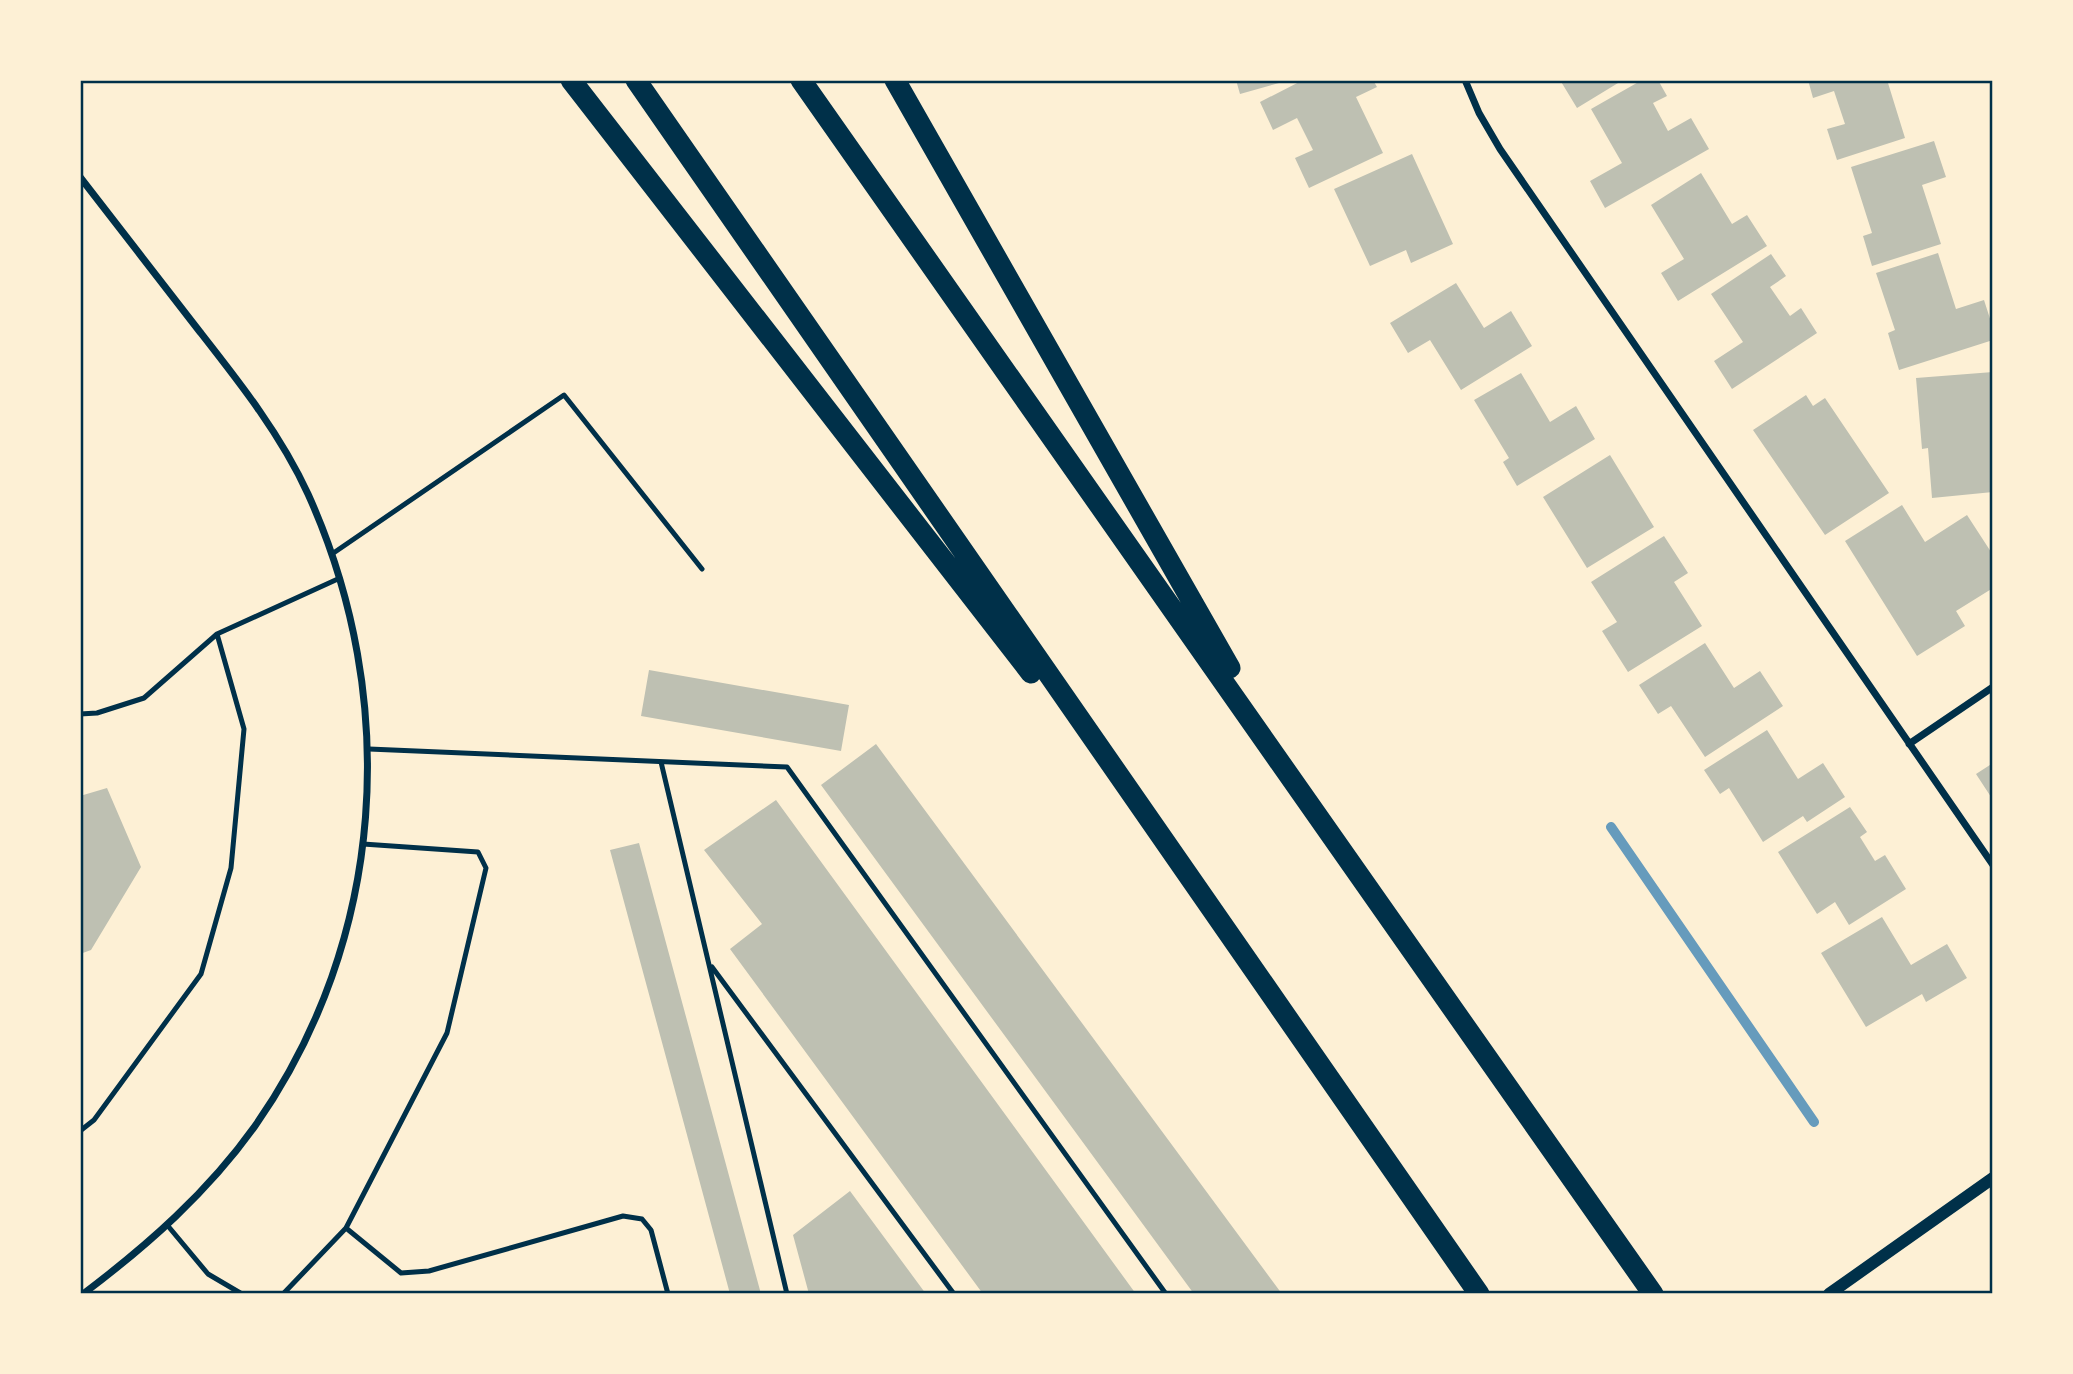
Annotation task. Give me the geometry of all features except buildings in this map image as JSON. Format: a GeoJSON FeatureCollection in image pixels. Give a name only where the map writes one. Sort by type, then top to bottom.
{"type":"FeatureCollection","features":[{"type":"Feature","properties":{"kind":"highway"},"geometry":{"type":"LineString","coordinates":[[571,80],[1181,868]]}},
{"type":"Feature","properties":{"kind":"highway"},"geometry":{"type":"LineString","coordinates":[[636,80],[1181,868],[1479,1293]]}},
{"type":"Feature","properties":{"kind":"highway"},"geometry":{"type":"LineString","coordinates":[[802,80],[1653,1293]]}},
{"type":"Feature","properties":{"kind":"highway"},"geometry":{"type":"LineString","coordinates":[[895,80],[1294,779]]}},
{"type":"Feature","properties":{"kind":"street"},"geometry":{"type":"LineString","coordinates":[[1465,80],[1479,113],[1500,149],[1993,865]]}},
{"type":"Feature","properties":{"kind":"street"},"geometry":{"type":"LineString","coordinates":[[80,177],[275,433],[307,492],[332,554],[351,617],[363,683],[369,750],[367,816],[358,882],[342,947],[319,1009],[290,1070],[254,1126],[213,1178],[168,1226],[83,1293]]}},
{"type":"Feature","properties":{"kind":"street"},"geometry":{"type":"LineString","coordinates":[[1909,744],[1993,687]]}},
{"type":"Feature","properties":{"kind":"street"},"geometry":{"type":"LineString","coordinates":[[1831,1292],[1993,1178]]}},
{"type":"Feature","properties":{"kind":"lane"},"geometry":{"type":"LineString","coordinates":[[332,554],[564,396],[702,569]]}},
{"type":"Feature","properties":{"kind":"lane"},"geometry":{"type":"LineString","coordinates":[[80,714],[97,713],[144,698],[217,634],[340,578]]}},
{"type":"Feature","properties":{"kind":"lane"},"geometry":{"type":"LineString","coordinates":[[80,1131],[94,1119],[201,974],[232,869],[244,729],[217,634]]}},
{"type":"Feature","properties":{"kind":"lane"},"geometry":{"type":"LineString","coordinates":[[369,750],[787,767],[1166,1293]]}},
{"type":"Feature","properties":{"kind":"lane"},"geometry":{"type":"LineString","coordinates":[[661,762],[787,1293]]}},
{"type":"Feature","properties":{"kind":"lane"},"geometry":{"type":"LineString","coordinates":[[283,1293],[346,1228],[447,1033],[486,868],[478,852],[363,844]]}},
{"type":"Feature","properties":{"kind":"lane"},"geometry":{"type":"LineString","coordinates":[[709,963],[954,1293]]}},
{"type":"Feature","properties":{"kind":"lane"},"geometry":{"type":"LineString","coordinates":[[346,1228],[401,1273],[429,1271],[623,1216],[642,1219],[650,1230],[668,1293]]}},
{"type":"Feature","properties":{"kind":"lane"},"geometry":{"type":"LineString","coordinates":[[168,1226],[208,1274],[242,1293]]}},
{"type":"Feature","properties":{"kind":"waterway"},"geometry":{"type":"LineString","coordinates":[[1611,827],[1814,1122]]}}]}
